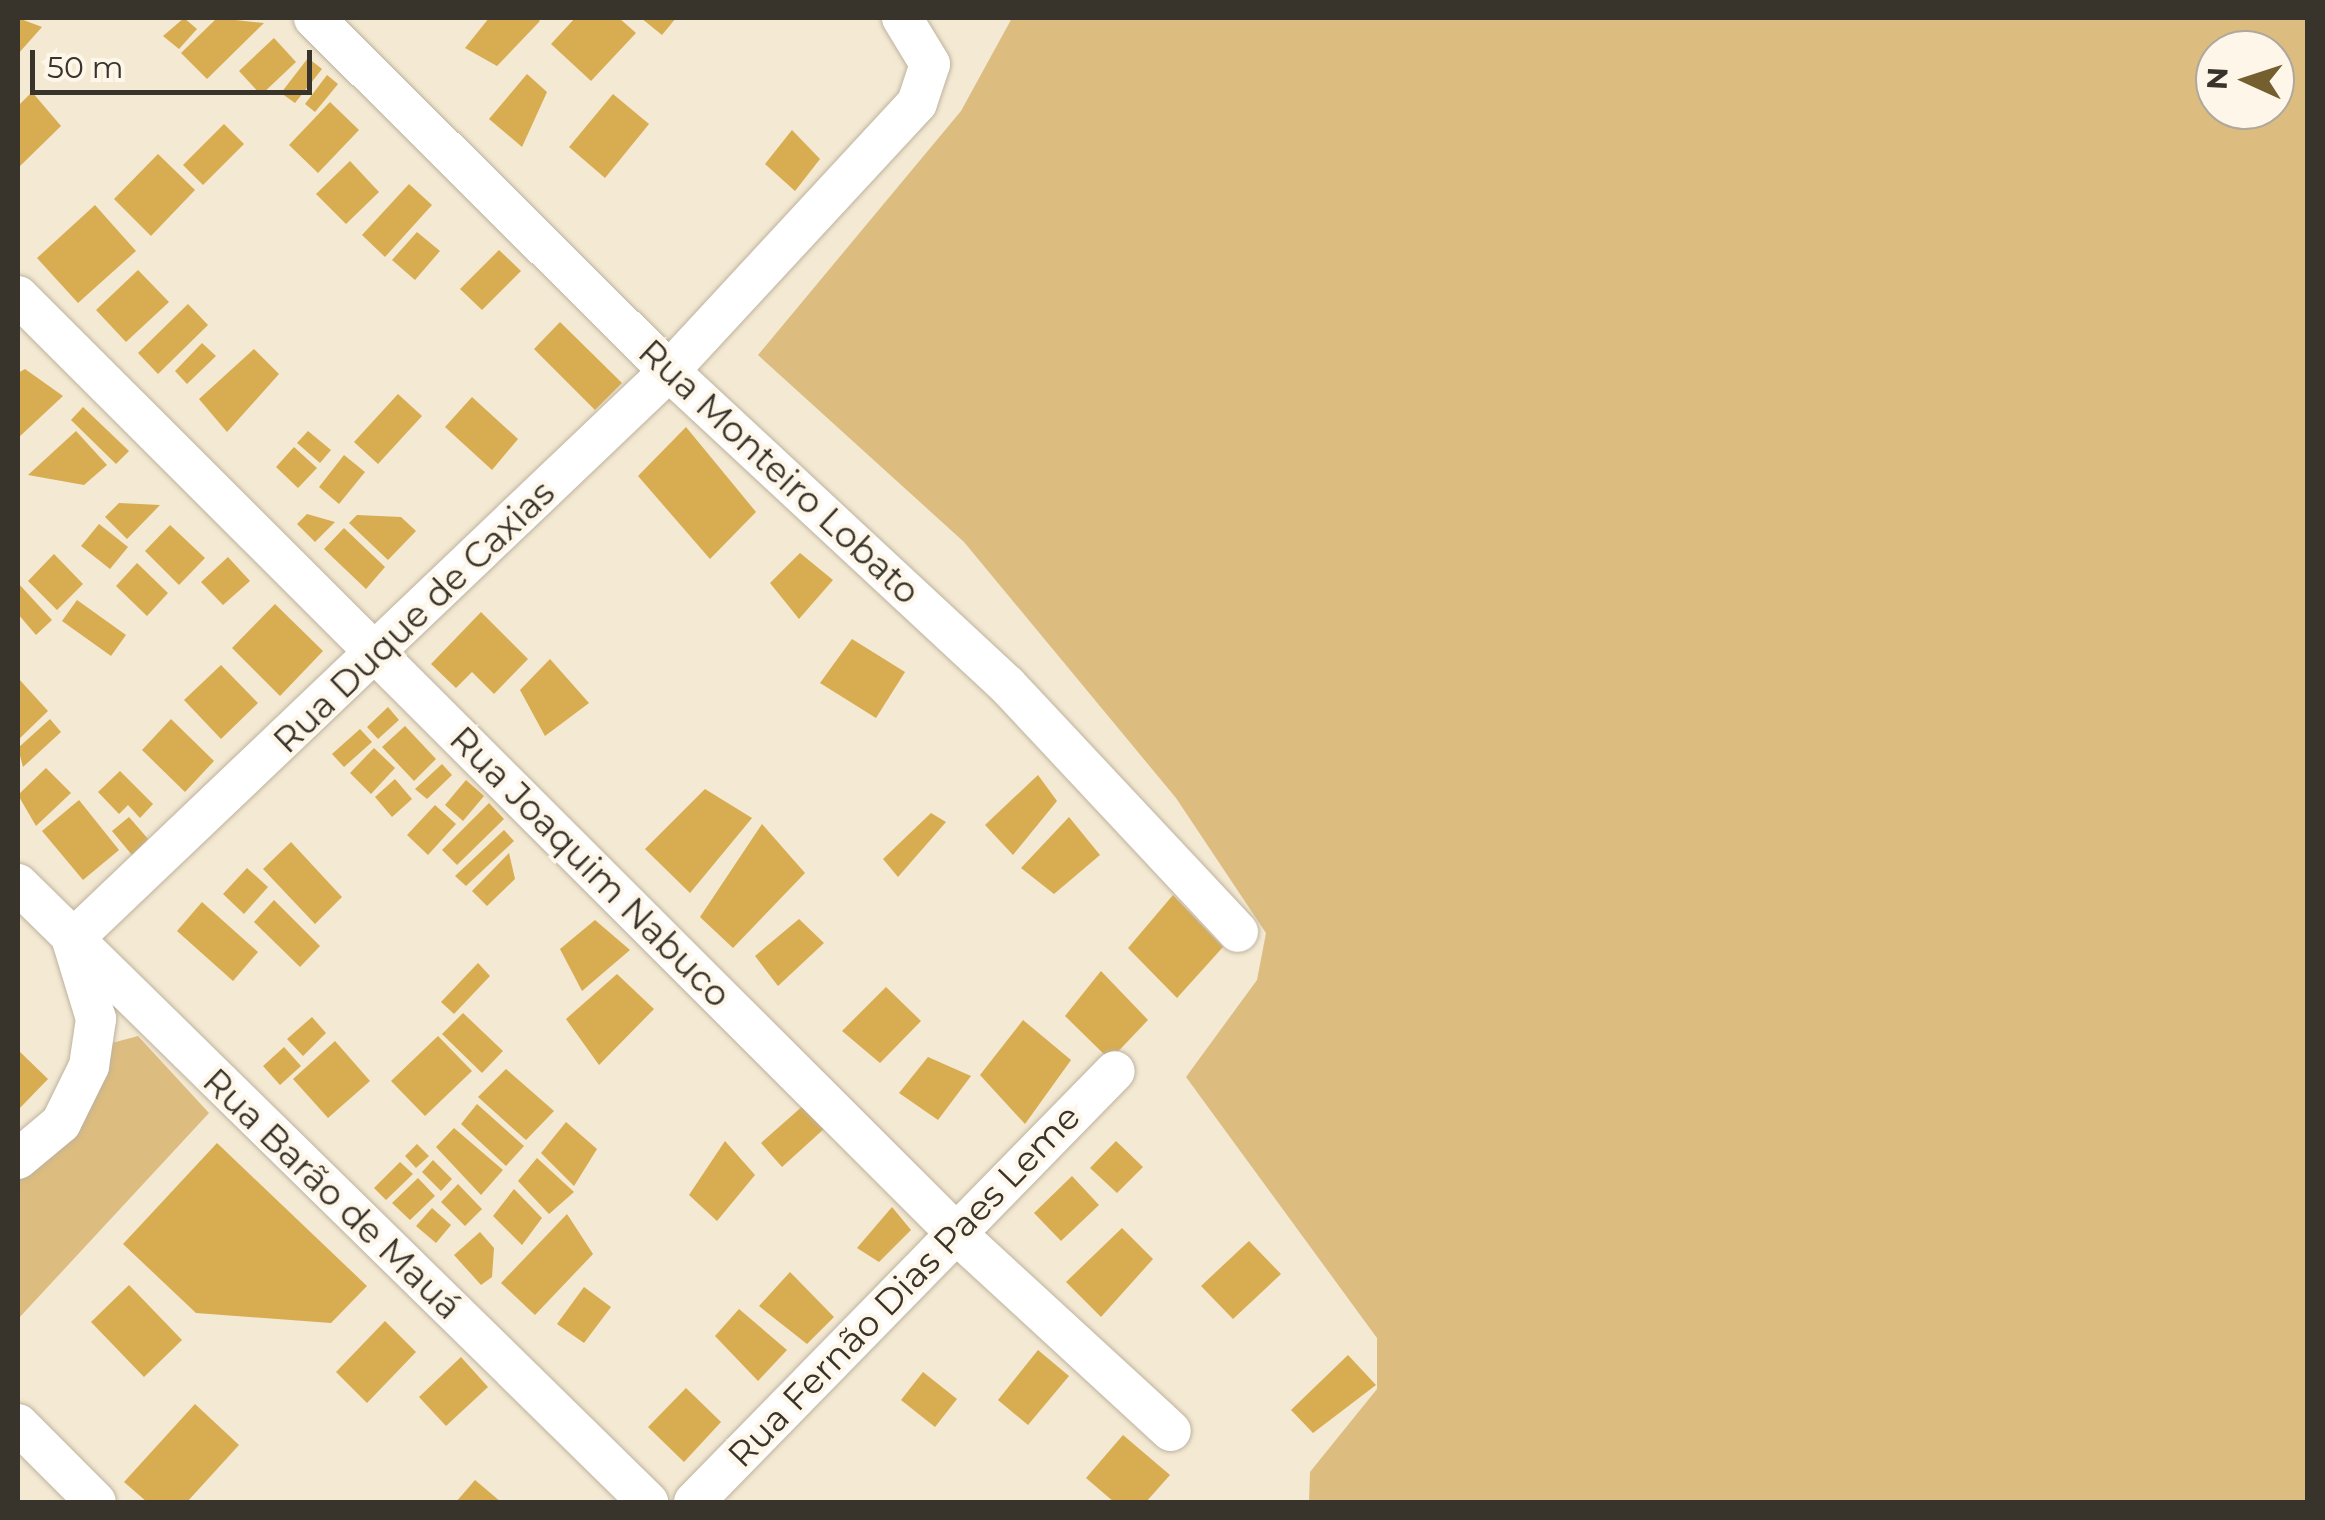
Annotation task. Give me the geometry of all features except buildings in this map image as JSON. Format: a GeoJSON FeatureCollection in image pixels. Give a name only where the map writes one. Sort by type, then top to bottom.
{"type":"FeatureCollection","features":[{"type":"Feature","properties":{"kind":"street","name":"Rua Monteiro Lobato"},"geometry":{"type":"LineString","coordinates":[[314,18],[669,370],[1007,686],[1238,932]]}},
{"type":"Feature","properties":{"kind":"street","name":"Rua Duque de Caxias"},"geometry":{"type":"LineString","coordinates":[[72,940],[378,655],[669,370],[917,102],[930,64],[902,18]]}},
{"type":"Feature","properties":{"kind":"street","name":"Rua Joaquim Nabuco"},"geometry":{"type":"LineString","coordinates":[[18,296],[961,1238],[1172,1430]]}},
{"type":"Feature","properties":{"kind":"street","name":"Rua Barão de Mauá"},"geometry":{"type":"LineString","coordinates":[[18,884],[648,1502]]}},
{"type":"Feature","properties":{"kind":"street"},"geometry":{"type":"LineString","coordinates":[[18,1159],[61,1123],[89,1066],[96,1019],[72,940]]}},
{"type":"Feature","properties":{"kind":"street","name":"Rua Fernão Dias Paes Leme"},"geometry":{"type":"LineString","coordinates":[[694,1502],[961,1238],[1115,1071]]}},
{"type":"Feature","properties":{"kind":"street"},"geometry":{"type":"LineString","coordinates":[[18,1424],[96,1502]]}},
{"type":"Feature","properties":{"kind":"shaded area"},"geometry":{"type":"Polygon","coordinates":[[[1012,18],[2307,18],[2307,1502],[1309,1502],[1310,1472],[1377,1389],[1377,1338],[1186,1077],[1257,980],[1266,933],[1176,798],[964,542],[758,355],[961,111],[1012,18]]]}},
{"type":"Feature","properties":{"kind":"shaded area"},"geometry":{"type":"Polygon","coordinates":[[[138,1036],[209,1113],[18,1319],[18,1178],[84,1120],[112,1043],[138,1036]]]}}]}
